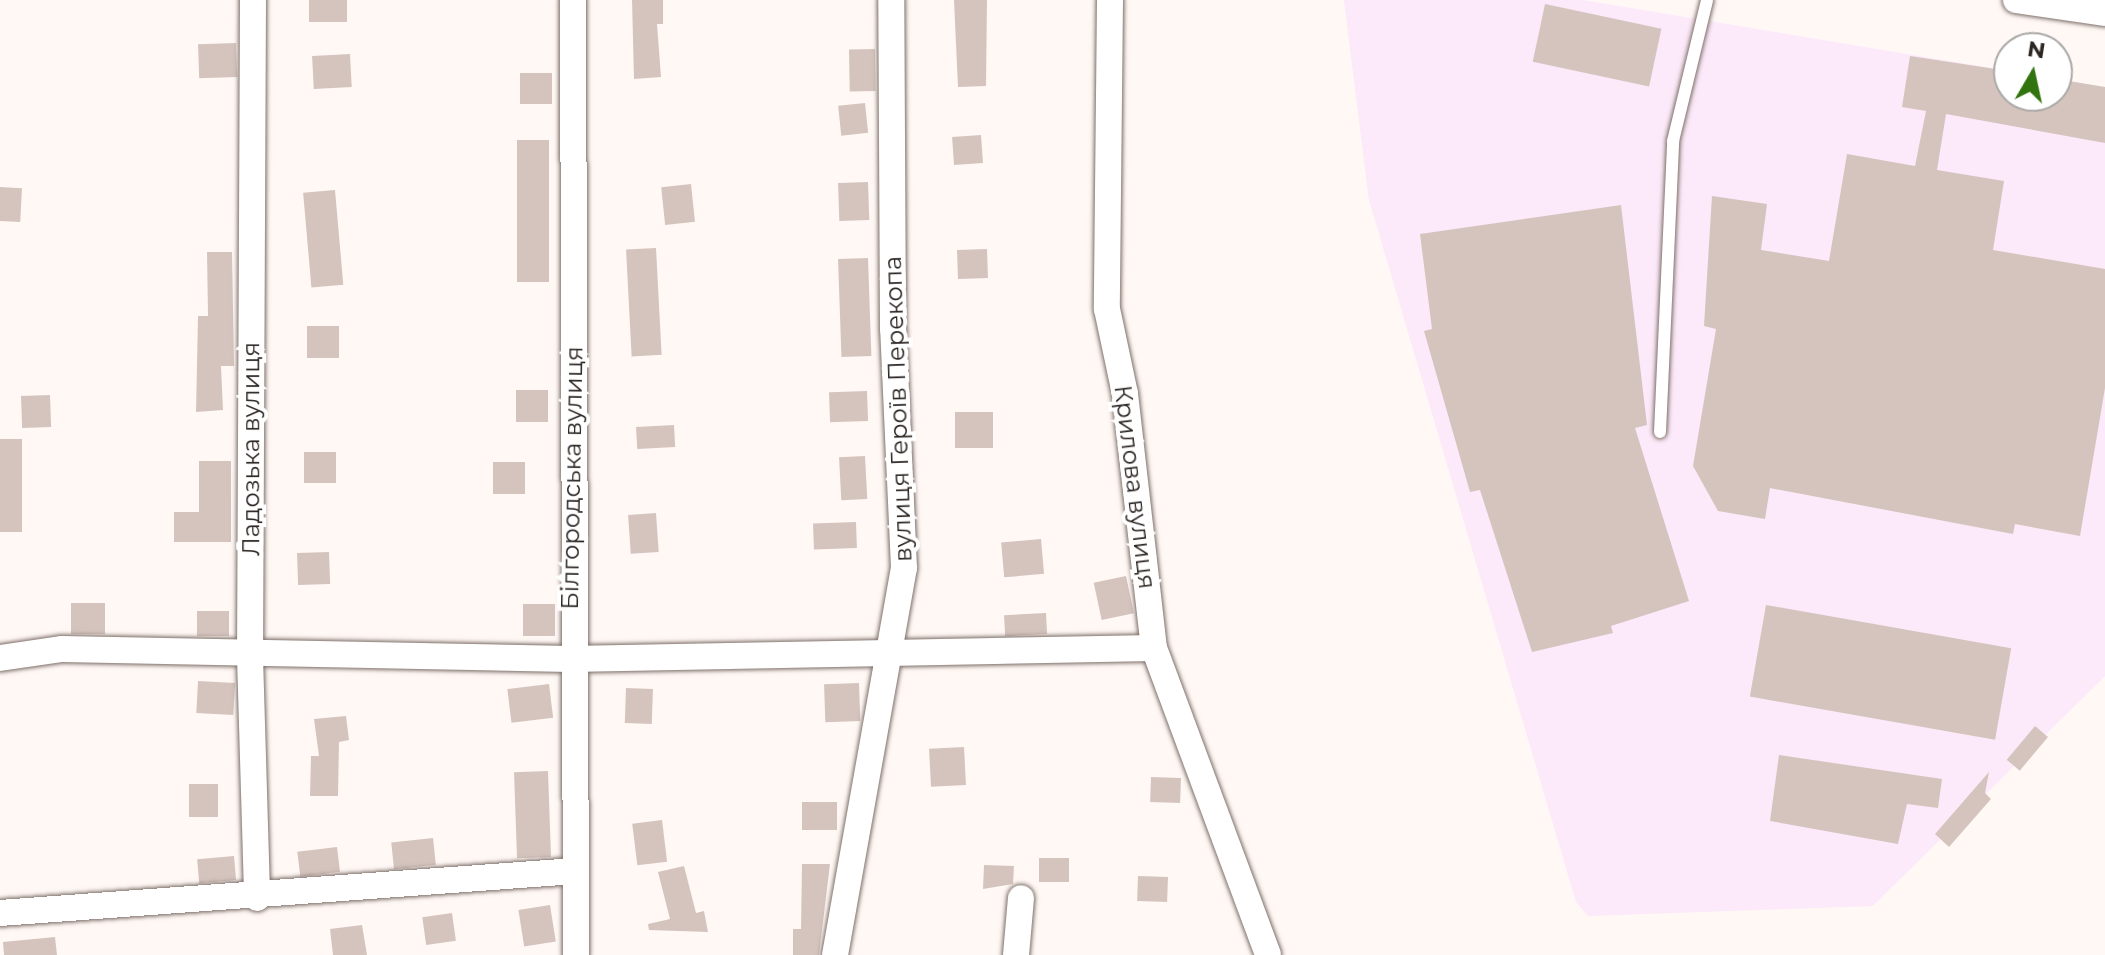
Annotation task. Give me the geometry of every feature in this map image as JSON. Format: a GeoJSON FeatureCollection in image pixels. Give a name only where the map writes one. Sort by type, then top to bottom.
{"type":"FeatureCollection","features":[{"type":"Feature","properties":{"kind":"street","name":"Ладозька вулиця"},"geometry":{"type":"LineString","coordinates":[[253,0],[250,657],[257,898]]}},
{"type":"Feature","properties":{"kind":"street","name":"Білгородська вулиця"},"geometry":{"type":"LineString","coordinates":[[573,0],[570,659],[576,955]]}},
{"type":"Feature","properties":{"kind":"street","name":"вулиця Героїв Перекопа"},"geometry":{"type":"LineString","coordinates":[[835,955],[886,654],[904,568],[893,329],[891,0]]}},
{"type":"Feature","properties":{"kind":"street","name":"Крилова вулиця"},"geometry":{"type":"LineString","coordinates":[[1110,0],[1107,309],[1125,394],[1154,648],[1268,955]]}},
{"type":"Feature","properties":{"kind":"street"},"geometry":{"type":"LineString","coordinates":[[2016,0],[2105,13]]}},
{"type":"Feature","properties":{"kind":"street"},"geometry":{"type":"LineString","coordinates":[[0,658],[62,649],[250,657],[570,659],[1154,648]]}},
{"type":"Feature","properties":{"kind":"street"},"geometry":{"type":"LineString","coordinates":[[0,913],[257,898],[574,871]]}},
{"type":"Feature","properties":{"kind":"street"},"geometry":{"type":"LineString","coordinates":[[1016,955],[1021,898]]}},
{"type":"Feature","properties":{"kind":"lane"},"geometry":{"type":"LineString","coordinates":[[1660,432],[1673,141],[1707,0]]}},
{"type":"Feature","properties":{"kind":"shaded area"},"geometry":{"type":"Polygon","coordinates":[[[1344,0],[1583,0],[1993,68],[1993,112],[2073,112],[2073,91],[2105,89],[2105,676],[1873,906],[1588,916],[1576,902],[1369,200],[1344,0]]]}},
{"type":"Feature","properties":{"kind":"building"},"geometry":{"type":"Polygon","coordinates":[[[309,0],[347,0],[347,22],[309,22],[309,0]]]}},
{"type":"Feature","properties":{"kind":"building"},"geometry":{"type":"Polygon","coordinates":[[[632,0],[663,0],[663,24],[657,24],[661,77],[634,79],[632,0]]]}},
{"type":"Feature","properties":{"kind":"building"},"geometry":{"type":"Polygon","coordinates":[[[954,0],[987,0],[986,86],[958,87],[954,0]]]}},
{"type":"Feature","properties":{"kind":"building"},"geometry":{"type":"Polygon","coordinates":[[[1545,4],[1661,29],[1649,86],[1533,62],[1545,4]]]}},
{"type":"Feature","properties":{"kind":"building"},"geometry":{"type":"Polygon","coordinates":[[[236,43],[237,77],[199,78],[198,44],[236,43]]]}},
{"type":"Feature","properties":{"kind":"building"},"geometry":{"type":"Polygon","coordinates":[[[849,49],[875,49],[876,91],[850,91],[849,49]]]}},
{"type":"Feature","properties":{"kind":"building"},"geometry":{"type":"Polygon","coordinates":[[[350,54],[352,87],[314,89],[312,56],[350,54]]]}},
{"type":"Feature","properties":{"kind":"building"},"geometry":{"type":"Polygon","coordinates":[[[1910,56],[1993,69],[1993,112],[2073,112],[2073,82],[2105,87],[2105,143],[1946,114],[1937,170],[2004,181],[1993,250],[2105,269],[2105,388],[2080,536],[2015,524],[2013,534],[1770,488],[1765,519],[1718,511],[1693,466],[1716,329],[1704,326],[1712,196],[1767,204],[1761,250],[1829,261],[1847,154],[1915,166],[1926,111],[1902,107],[1910,56]]]}},
{"type":"Feature","properties":{"kind":"building"},"geometry":{"type":"Polygon","coordinates":[[[520,73],[552,73],[552,104],[520,104],[520,73]]]}},
{"type":"Feature","properties":{"kind":"building"},"geometry":{"type":"Polygon","coordinates":[[[865,103],[868,133],[841,136],[838,106],[865,103]]]}},
{"type":"Feature","properties":{"kind":"building"},"geometry":{"type":"Polygon","coordinates":[[[981,135],[983,163],[954,165],[952,137],[981,135]]]}},
{"type":"Feature","properties":{"kind":"building"},"geometry":{"type":"Polygon","coordinates":[[[517,140],[549,140],[549,282],[517,282],[517,140]]]}},
{"type":"Feature","properties":{"kind":"building"},"geometry":{"type":"Polygon","coordinates":[[[868,182],[869,220],[839,221],[838,183],[868,182]]]}},
{"type":"Feature","properties":{"kind":"building"},"geometry":{"type":"Polygon","coordinates":[[[691,184],[695,222],[665,225],[661,187],[691,184]]]}},
{"type":"Feature","properties":{"kind":"building"},"geometry":{"type":"Polygon","coordinates":[[[0,187],[22,188],[20,222],[0,221],[0,187]]]}},
{"type":"Feature","properties":{"kind":"building"},"geometry":{"type":"Polygon","coordinates":[[[335,190],[343,285],[311,287],[303,193],[335,190]]]}},
{"type":"Feature","properties":{"kind":"building"},"geometry":{"type":"Polygon","coordinates":[[[1621,205],[1647,425],[1635,428],[1689,601],[1611,626],[1613,633],[1532,652],[1480,490],[1470,492],[1424,331],[1432,329],[1420,234],[1621,205]]]}},
{"type":"Feature","properties":{"kind":"building"},"geometry":{"type":"Polygon","coordinates":[[[656,248],[662,355],[632,356],[626,250],[656,248]]]}},
{"type":"Feature","properties":{"kind":"building"},"geometry":{"type":"Polygon","coordinates":[[[987,249],[988,278],[958,279],[957,250],[987,249]]]}},
{"type":"Feature","properties":{"kind":"building"},"geometry":{"type":"Polygon","coordinates":[[[207,252],[232,252],[234,366],[221,366],[223,410],[196,412],[198,316],[208,316],[207,252]]]}},
{"type":"Feature","properties":{"kind":"building"},"geometry":{"type":"Polygon","coordinates":[[[868,258],[871,356],[841,357],[838,259],[868,258]]]}},
{"type":"Feature","properties":{"kind":"building"},"geometry":{"type":"Polygon","coordinates":[[[307,326],[339,326],[339,358],[307,358],[307,326]]]}},
{"type":"Feature","properties":{"kind":"building"},"geometry":{"type":"Polygon","coordinates":[[[516,390],[548,390],[548,422],[516,422],[516,390]]]}},
{"type":"Feature","properties":{"kind":"building"},"geometry":{"type":"Polygon","coordinates":[[[867,391],[868,421],[830,422],[829,392],[867,391]]]}},
{"type":"Feature","properties":{"kind":"building"},"geometry":{"type":"Polygon","coordinates":[[[50,395],[51,427],[22,428],[21,396],[50,395]]]}},
{"type":"Feature","properties":{"kind":"building"},"geometry":{"type":"Polygon","coordinates":[[[955,412],[993,412],[993,448],[955,448],[955,412]]]}},
{"type":"Feature","properties":{"kind":"building"},"geometry":{"type":"Polygon","coordinates":[[[674,425],[675,447],[637,449],[636,427],[674,425]]]}},
{"type":"Feature","properties":{"kind":"building"},"geometry":{"type":"Polygon","coordinates":[[[0,439],[22,439],[22,532],[0,532],[0,439]]]}},
{"type":"Feature","properties":{"kind":"building"},"geometry":{"type":"Polygon","coordinates":[[[304,452],[336,452],[336,483],[304,483],[304,452]]]}},
{"type":"Feature","properties":{"kind":"building"},"geometry":{"type":"Polygon","coordinates":[[[865,456],[867,499],[841,500],[839,457],[865,456]]]}},
{"type":"Feature","properties":{"kind":"building"},"geometry":{"type":"Polygon","coordinates":[[[199,461],[231,461],[231,542],[174,542],[174,512],[199,512],[199,461]]]}},
{"type":"Feature","properties":{"kind":"building"},"geometry":{"type":"Polygon","coordinates":[[[493,462],[525,462],[525,494],[493,494],[493,462]]]}},
{"type":"Feature","properties":{"kind":"building"},"geometry":{"type":"Polygon","coordinates":[[[656,513],[659,552],[631,554],[628,515],[656,513]]]}},
{"type":"Feature","properties":{"kind":"building"},"geometry":{"type":"Polygon","coordinates":[[[856,522],[857,548],[814,549],[813,524],[856,522]]]}},
{"type":"Feature","properties":{"kind":"building"},"geometry":{"type":"Polygon","coordinates":[[[1041,539],[1044,574],[1004,577],[1001,542],[1041,539]]]}},
{"type":"Feature","properties":{"kind":"building"},"geometry":{"type":"Polygon","coordinates":[[[329,552],[330,584],[298,585],[297,553],[329,552]]]}},
{"type":"Feature","properties":{"kind":"building"},"geometry":{"type":"Polygon","coordinates":[[[1126,576],[1134,613],[1102,620],[1094,583],[1126,576]]]}},
{"type":"Feature","properties":{"kind":"building"},"geometry":{"type":"Polygon","coordinates":[[[71,603],[105,603],[105,634],[71,634],[71,603]]]}},
{"type":"Feature","properties":{"kind":"building"},"geometry":{"type":"Polygon","coordinates":[[[523,604],[555,604],[555,636],[523,636],[523,604]]]}},
{"type":"Feature","properties":{"kind":"building"},"geometry":{"type":"Polygon","coordinates":[[[1766,605],[2011,648],[1995,740],[1750,697],[1766,605]]]}},
{"type":"Feature","properties":{"kind":"building"},"geometry":{"type":"Polygon","coordinates":[[[197,611],[229,611],[229,636],[197,636],[197,611]]]}},
{"type":"Feature","properties":{"kind":"building"},"geometry":{"type":"Polygon","coordinates":[[[1046,613],[1047,634],[1005,636],[1004,615],[1046,613]]]}},
{"type":"Feature","properties":{"kind":"building"},"geometry":{"type":"Polygon","coordinates":[[[198,681],[235,683],[233,715],[196,713],[198,681]]]}},
{"type":"Feature","properties":{"kind":"building"},"geometry":{"type":"Polygon","coordinates":[[[859,683],[860,721],[825,722],[824,684],[859,683]]]}},
{"type":"Feature","properties":{"kind":"building"},"geometry":{"type":"Polygon","coordinates":[[[549,684],[553,718],[511,723],[507,689],[549,684]]]}},
{"type":"Feature","properties":{"kind":"building"},"geometry":{"type":"Polygon","coordinates":[[[626,688],[653,689],[652,724],[625,723],[626,688]]]}},
{"type":"Feature","properties":{"kind":"building"},"geometry":{"type":"Polygon","coordinates":[[[346,716],[349,740],[339,742],[338,796],[310,796],[311,756],[319,756],[314,719],[346,716]]]}},
{"type":"Feature","properties":{"kind":"building"},"geometry":{"type":"Polygon","coordinates":[[[2035,726],[2048,737],[2020,771],[2007,760],[2035,726]]]}},
{"type":"Feature","properties":{"kind":"building"},"geometry":{"type":"Polygon","coordinates":[[[964,747],[966,785],[931,787],[929,749],[964,747]]]}},
{"type":"Feature","properties":{"kind":"building"},"geometry":{"type":"Polygon","coordinates":[[[1779,755],[1942,779],[1938,808],[1907,804],[1898,844],[1770,821],[1779,755]]]}},
{"type":"Feature","properties":{"kind":"building"},"geometry":{"type":"Polygon","coordinates":[[[548,771],[551,857],[517,858],[514,772],[548,771]]]}},
{"type":"Feature","properties":{"kind":"building"},"geometry":{"type":"Polygon","coordinates":[[[1989,772],[1985,793],[1991,799],[1949,847],[1935,834],[1989,772]]]}},
{"type":"Feature","properties":{"kind":"building"},"geometry":{"type":"Polygon","coordinates":[[[1151,777],[1181,778],[1180,803],[1150,802],[1151,777]]]}},
{"type":"Feature","properties":{"kind":"building"},"geometry":{"type":"Polygon","coordinates":[[[189,784],[218,784],[218,817],[189,817],[189,784]]]}},
{"type":"Feature","properties":{"kind":"building"},"geometry":{"type":"Polygon","coordinates":[[[802,802],[837,802],[837,830],[802,830],[802,802]]]}},
{"type":"Feature","properties":{"kind":"building"},"geometry":{"type":"Polygon","coordinates":[[[662,820],[667,862],[637,865],[632,824],[662,820]]]}},
{"type":"Feature","properties":{"kind":"building"},"geometry":{"type":"Polygon","coordinates":[[[433,838],[436,865],[394,869],[391,842],[433,838]]]}},
{"type":"Feature","properties":{"kind":"building"},"geometry":{"type":"Polygon","coordinates":[[[337,847],[340,872],[300,877],[297,852],[337,847]]]}},
{"type":"Feature","properties":{"kind":"building"},"geometry":{"type":"Polygon","coordinates":[[[234,856],[236,880],[199,883],[197,859],[234,856]]]}},
{"type":"Feature","properties":{"kind":"building"},"geometry":{"type":"Polygon","coordinates":[[[1039,858],[1069,858],[1069,882],[1039,882],[1039,858]]]}},
{"type":"Feature","properties":{"kind":"building"},"geometry":{"type":"Polygon","coordinates":[[[802,864],[830,864],[819,955],[793,955],[793,929],[801,929],[802,864]]]}},
{"type":"Feature","properties":{"kind":"building"},"geometry":{"type":"Polygon","coordinates":[[[984,865],[1014,866],[1013,884],[983,889],[984,865]]]}},
{"type":"Feature","properties":{"kind":"building"},"geometry":{"type":"Polygon","coordinates":[[[684,866],[696,913],[704,911],[708,932],[649,930],[648,924],[670,919],[658,872],[684,866]]]}},
{"type":"Feature","properties":{"kind":"building"},"geometry":{"type":"Polygon","coordinates":[[[1138,876],[1168,877],[1167,902],[1137,901],[1138,876]]]}},
{"type":"Feature","properties":{"kind":"building"},"geometry":{"type":"Polygon","coordinates":[[[550,905],[556,942],[524,947],[518,910],[550,905]]]}},
{"type":"Feature","properties":{"kind":"building"},"geometry":{"type":"Polygon","coordinates":[[[452,913],[456,941],[426,945],[422,917],[452,913]]]}},
{"type":"Feature","properties":{"kind":"building"},"geometry":{"type":"Polygon","coordinates":[[[362,925],[367,955],[333,955],[330,929],[362,925]]]}},
{"type":"Feature","properties":{"kind":"building"},"geometry":{"type":"Polygon","coordinates":[[[55,937],[57,955],[4,955],[3,942],[55,937]]]}}]}
